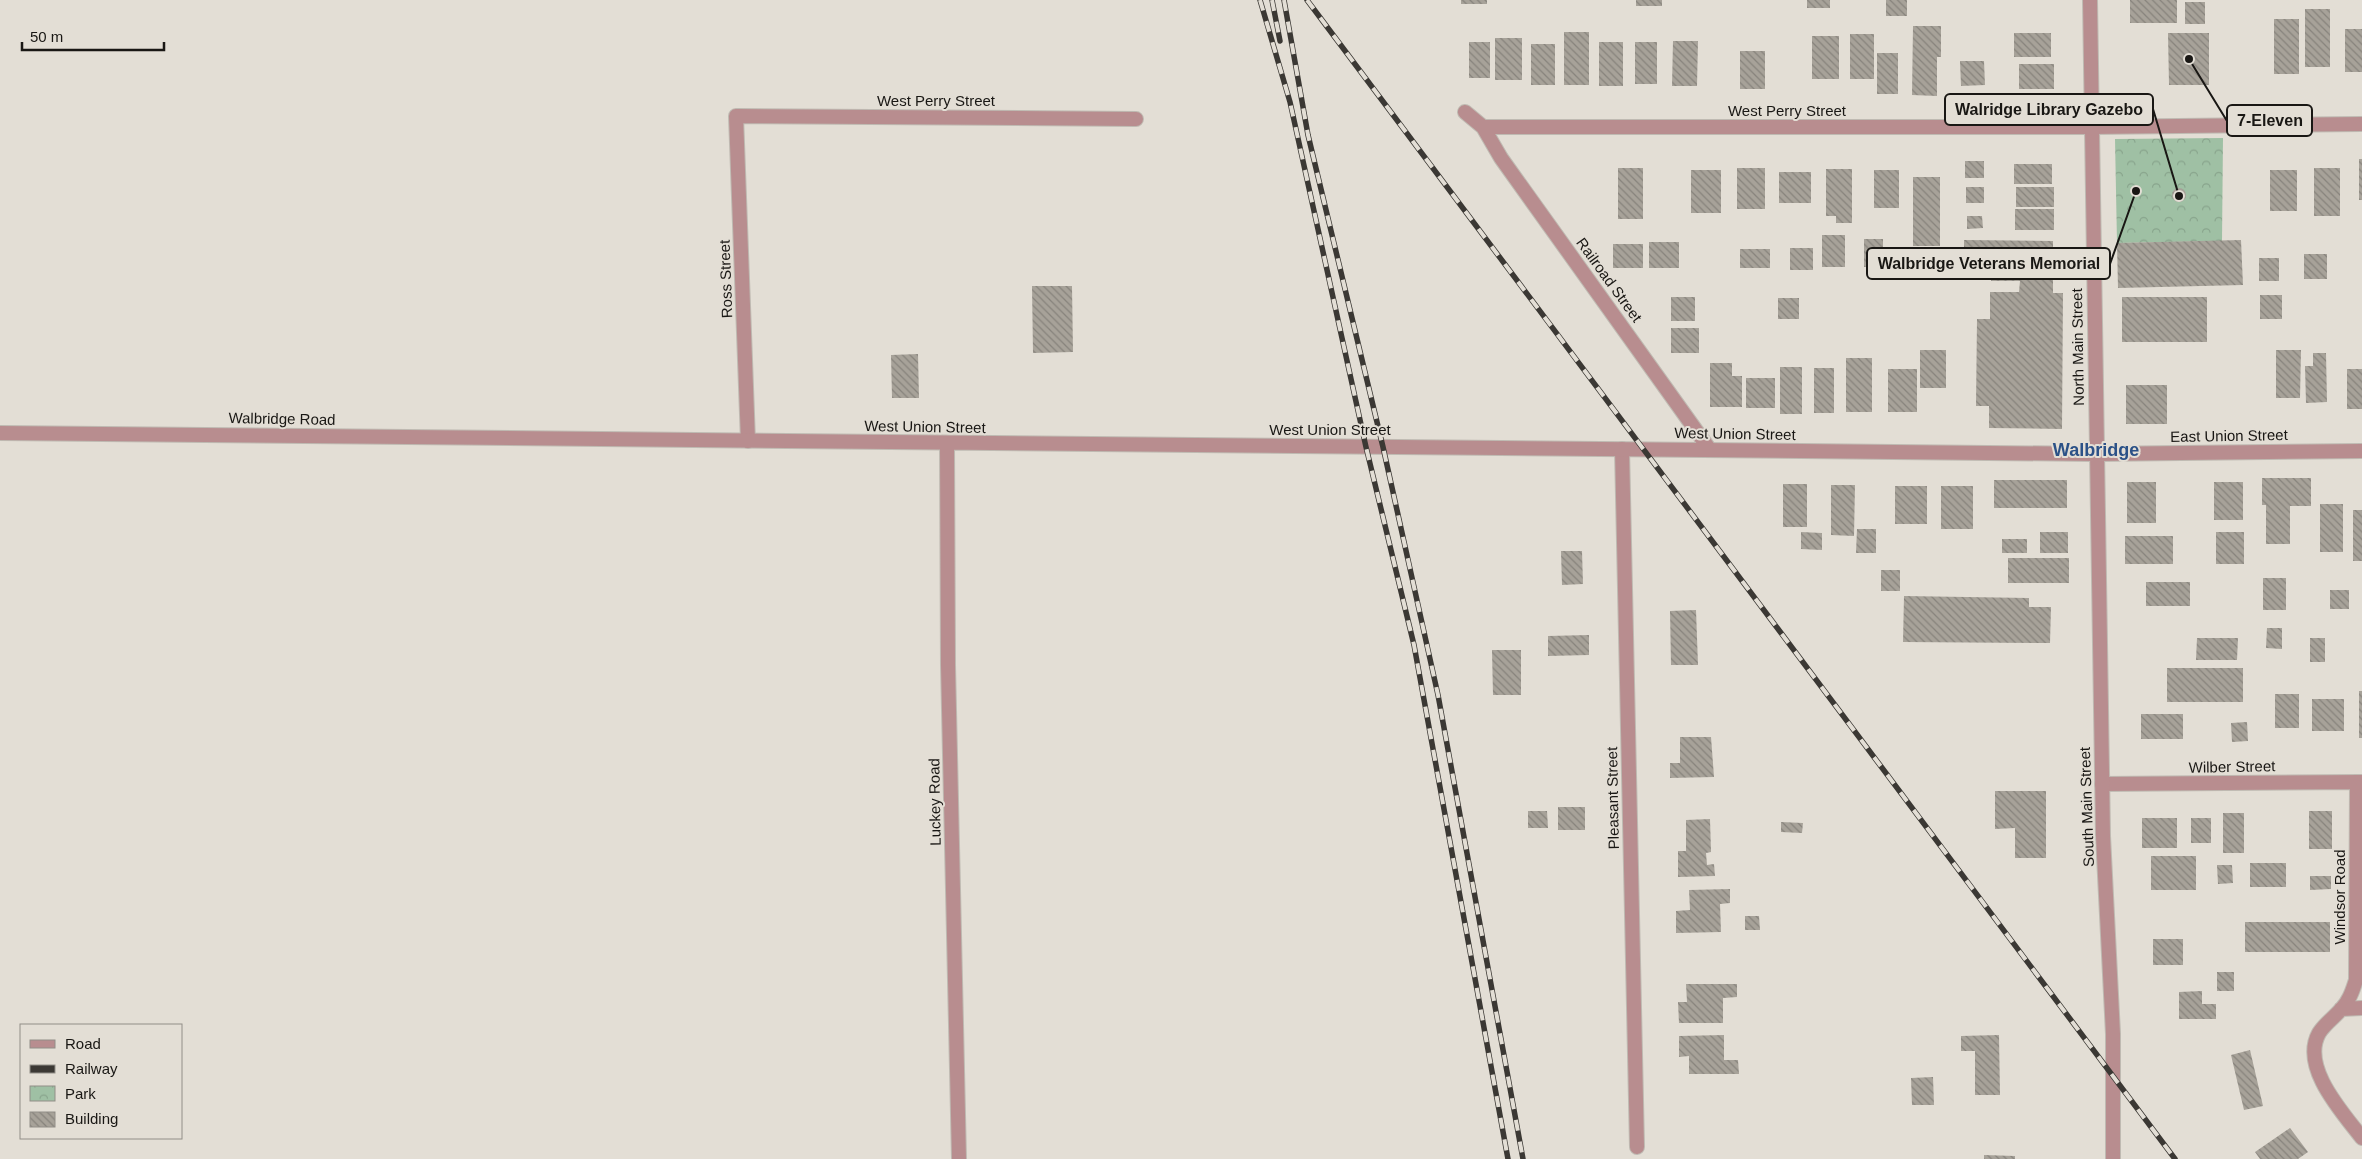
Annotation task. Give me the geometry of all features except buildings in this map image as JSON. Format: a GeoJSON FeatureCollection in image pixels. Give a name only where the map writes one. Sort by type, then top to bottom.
{"type":"FeatureCollection","features":[{"type":"Feature","properties":{"kind":"street","name":"North Main Street"},"geometry":{"type":"LineString","coordinates":[[2090,0],[2096,454]]}},
{"type":"Feature","properties":{"kind":"street"},"geometry":{"type":"LineString","coordinates":[[1465,112],[1483,127]]}},
{"type":"Feature","properties":{"kind":"street","name":"West Perry Street"},"geometry":{"type":"LineString","coordinates":[[736,116],[1136,120]]}},
{"type":"Feature","properties":{"kind":"street","name":"Ross Street"},"geometry":{"type":"LineString","coordinates":[[736,116],[748,441]]}},
{"type":"Feature","properties":{"kind":"street","name":"West Perry Street"},"geometry":{"type":"LineString","coordinates":[[1483,127],[2091,127],[2362,124]]}},
{"type":"Feature","properties":{"kind":"street","name":"Railroad Street"},"geometry":{"type":"LineString","coordinates":[[1483,127],[1501,158],[1710,450]]}},
{"type":"Feature","properties":{"kind":"street","name":"Walbridge Road"},"geometry":{"type":"LineString","coordinates":[[0,432],[564,439]]}},
{"type":"Feature","properties":{"kind":"street","name":"West Union Street"},"geometry":{"type":"LineString","coordinates":[[564,439],[2096,454]]}},
{"type":"Feature","properties":{"kind":"street","name":"Luckey Road"},"geometry":{"type":"LineString","coordinates":[[947,443],[948,674],[959,1159]]}},
{"type":"Feature","properties":{"kind":"street","name":"Pleasant Street"},"geometry":{"type":"LineString","coordinates":[[1622,449],[1637,1147]]}},
{"type":"Feature","properties":{"kind":"street","name":"East Union Street"},"geometry":{"type":"LineString","coordinates":[[2096,454],[2362,451]]}},
{"type":"Feature","properties":{"kind":"street","name":"South Main Street"},"geometry":{"type":"LineString","coordinates":[[2096,454],[2102,784],[2113,1034],[2113,1159]]}},
{"type":"Feature","properties":{"kind":"street","name":"Wilber Street"},"geometry":{"type":"LineString","coordinates":[[2102,784],[2360,782]]}},
{"type":"Feature","properties":{"kind":"street","name":"Windsor Road"},"geometry":{"type":"LineString","coordinates":[[2360,782],[2356,980],[2349,1000],[2327,1022],[2318,1036],[2315,1052],[2317,1070],[2339,1107],[2362,1138]]}},
{"type":"Feature","properties":{"kind":"street"},"geometry":{"type":"LineString","coordinates":[[2341,1009],[2362,1008]]}},
{"type":"Feature","properties":{"kind":"green space"},"geometry":{"type":"Polygon","coordinates":[[[2223,138],[2222,241],[2117,243],[2115,139],[2223,138]]]}},
{"type":"Feature","properties":{"kind":"railway"},"geometry":{"type":"LineString","coordinates":[[1260,0],[1290,102],[1366,447],[1414,645],[1508,1159]]}},
{"type":"Feature","properties":{"kind":"railway"},"geometry":{"type":"LineString","coordinates":[[1272,0],[1280,41]]}},
{"type":"Feature","properties":{"kind":"railway"},"geometry":{"type":"LineString","coordinates":[[1284,0],[1308,135],[1383,447],[1438,695],[1523,1159]]}},
{"type":"Feature","properties":{"kind":"railway"},"geometry":{"type":"LineString","coordinates":[[1307,0],[2175,1159]]}},
{"type":"Feature","properties":{"kind":"place","name":"7-Eleven"},"geometry":{"type":"Point","coordinates":[2189,59]}},
{"type":"Feature","properties":{"kind":"place","name":"Walbridge Veterans Memorial"},"geometry":{"type":"Point","coordinates":[2136,191]}},
{"type":"Feature","properties":{"kind":"place","name":"Walridge Library Gazebo"},"geometry":{"type":"Point","coordinates":[2179,196]}},
{"type":"Feature","properties":{"kind":"district","name":"Walbridge"},"geometry":{"type":"Point","coordinates":[2096,450]}}]}
